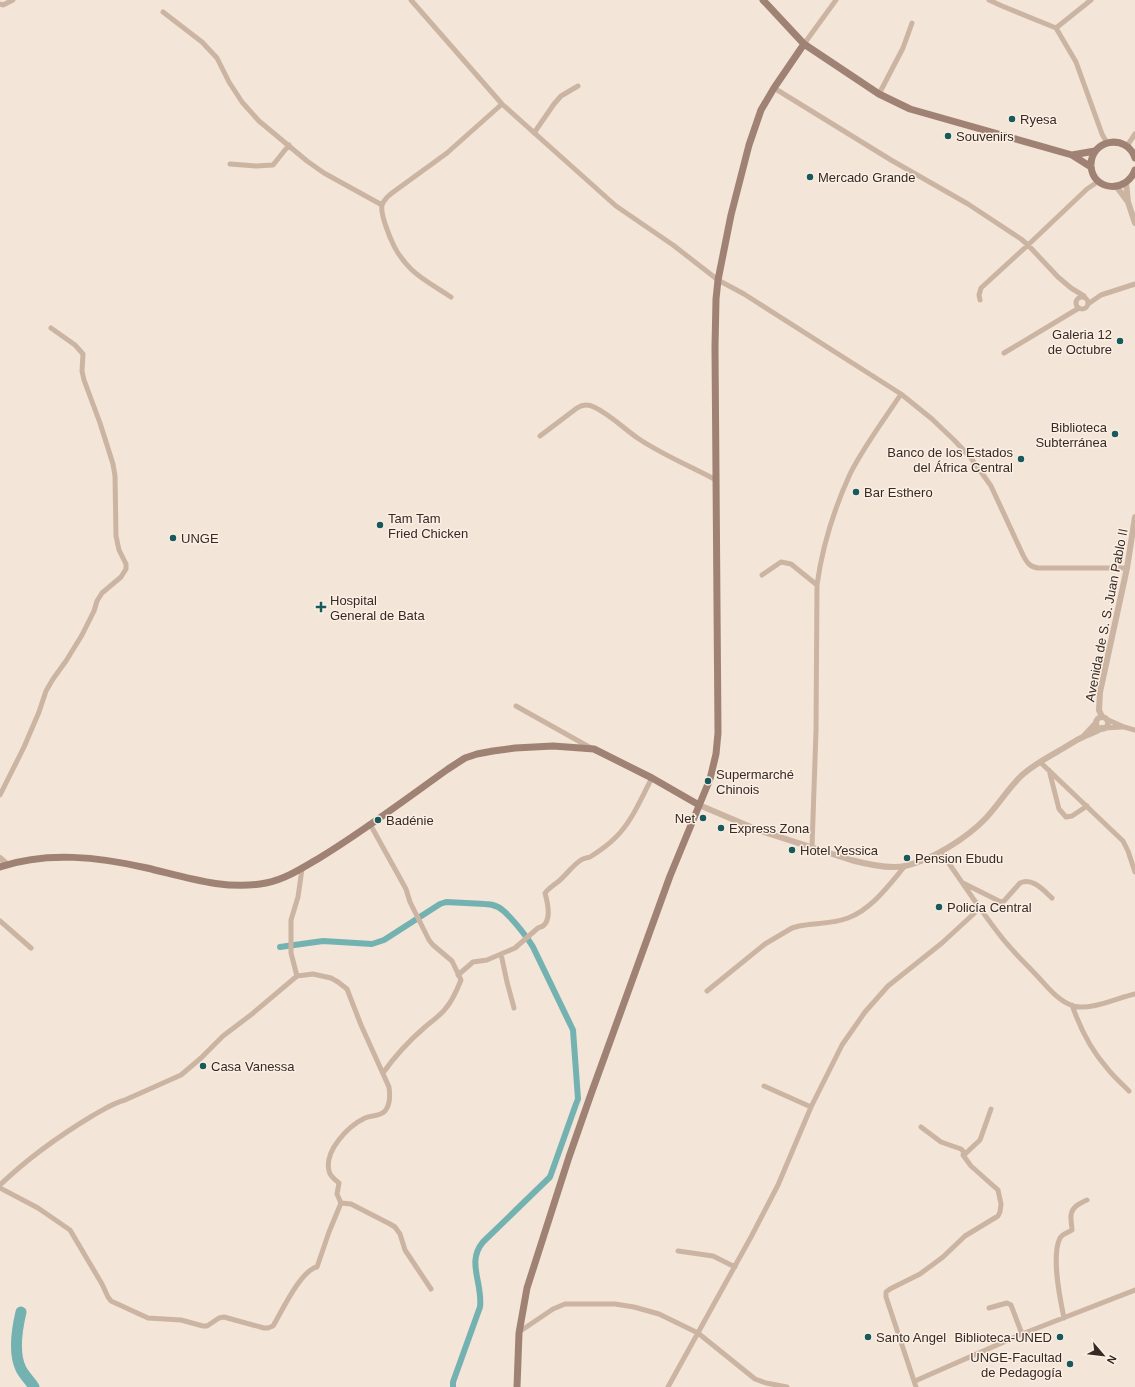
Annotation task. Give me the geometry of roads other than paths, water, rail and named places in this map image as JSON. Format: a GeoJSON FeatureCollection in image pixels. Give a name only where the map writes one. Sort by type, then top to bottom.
{"type":"FeatureCollection","features":[{"type":"Feature","properties":{"kind":"main road"},"geometry":{"type":"LineString","coordinates":[[763,0],[804,44],[879,94],[910,109],[1072,155],[1091,167],[1097,178],[1107,186],[1116,186],[1126,182],[1134,173]]}},
{"type":"Feature","properties":{"kind":"main road"},"geometry":{"type":"LineString","coordinates":[[517,1387],[518,1333],[527,1288],[569,1157],[670,876],[710,779],[716,754],[718,733],[715,347],[718,280],[731,215],[749,145],[761,110],[804,44]]}},
{"type":"Feature","properties":{"kind":"main road"},"geometry":{"type":"LineString","coordinates":[[1091,167],[1095,151],[1107,142],[1121,143],[1127,146],[1135,158]]}},
{"type":"Feature","properties":{"kind":"main road"},"geometry":{"type":"LineString","coordinates":[[1072,155],[1095,151]]}},
{"type":"Feature","properties":{"kind":"main road"},"geometry":{"type":"LineString","coordinates":[[4,866],[33,860],[74,857],[104,859],[178,876],[226,885],[267,883],[293,874],[336,848],[454,764],[465,758],[477,754],[515,748],[553,746],[594,749],[652,778],[699,805]]}},
{"type":"Feature","properties":{"kind":"street"},"geometry":{"type":"LineString","coordinates":[[0,4],[3,5],[13,0]]}},
{"type":"Feature","properties":{"kind":"street"},"geometry":{"type":"LineString","coordinates":[[411,0],[502,104],[616,206],[673,245],[718,280],[744,294],[901,394],[932,419],[972,458],[991,486],[1023,555],[1032,567],[1126,568]]}},
{"type":"Feature","properties":{"kind":"street"},"geometry":{"type":"LineString","coordinates":[[804,44],[836,0]]}},
{"type":"Feature","properties":{"kind":"street"},"geometry":{"type":"LineString","coordinates":[[989,0],[1056,28],[1076,62],[1102,134],[1107,142]]}},
{"type":"Feature","properties":{"kind":"street"},"geometry":{"type":"LineString","coordinates":[[1056,28],[1091,0]]}},
{"type":"Feature","properties":{"kind":"street"},"geometry":{"type":"LineString","coordinates":[[163,12],[202,42],[217,58],[229,82],[242,102],[259,121],[324,173],[382,205]]}},
{"type":"Feature","properties":{"kind":"street"},"geometry":{"type":"LineString","coordinates":[[879,94],[896,64],[912,23]]}},
{"type":"Feature","properties":{"kind":"street"},"geometry":{"type":"LineString","coordinates":[[534,133],[561,96],[578,86]]}},
{"type":"Feature","properties":{"kind":"street"},"geometry":{"type":"LineString","coordinates":[[774,88],[1012,232],[1028,245],[1058,277],[1088,299],[1088,304]]}},
{"type":"Feature","properties":{"kind":"street"},"geometry":{"type":"LineString","coordinates":[[452,297],[411,269],[403,259],[394,246],[383,214],[382,205],[386,198],[447,153],[502,104]]}},
{"type":"Feature","properties":{"kind":"street"},"geometry":{"type":"LineString","coordinates":[[1127,146],[1135,134]]}},
{"type":"Feature","properties":{"kind":"street"},"geometry":{"type":"LineString","coordinates":[[230,164],[256,166],[273,165],[288,145]]}},
{"type":"Feature","properties":{"kind":"street"},"geometry":{"type":"LineString","coordinates":[[980,300],[979,295],[981,288],[1097,178]]}},
{"type":"Feature","properties":{"kind":"street"},"geometry":{"type":"LineString","coordinates":[[1126,182],[1128,202],[1135,223]]}},
{"type":"Feature","properties":{"kind":"street"},"geometry":{"type":"LineString","coordinates":[[1116,186],[1128,202]]}},
{"type":"Feature","properties":{"kind":"street"},"geometry":{"type":"LineString","coordinates":[[1076,301],[1080,297],[1101,295],[1135,284]]}},
{"type":"Feature","properties":{"kind":"street"},"geometry":{"type":"LineString","coordinates":[[1071,288],[1077,306],[1080,308]]}},
{"type":"Feature","properties":{"kind":"street"},"geometry":{"type":"LineString","coordinates":[[1004,353],[1080,308],[1085,308],[1088,304],[1101,295]]}},
{"type":"Feature","properties":{"kind":"street"},"geometry":{"type":"LineString","coordinates":[[0,795],[24,747],[46,692],[53,679],[82,635],[102,593],[121,577],[126,569],[126,564],[119,550],[116,536],[115,476],[113,464],[84,380],[82,371],[83,354],[75,345],[51,328]]}},
{"type":"Feature","properties":{"kind":"street"},"geometry":{"type":"LineString","coordinates":[[812,847],[816,731],[818,585],[820,563],[831,523],[850,474],[901,394]]}},
{"type":"Feature","properties":{"kind":"street"},"geometry":{"type":"LineString","coordinates":[[540,436],[577,408],[587,404],[601,411],[638,439],[653,448],[716,480]]}},
{"type":"Feature","properties":{"kind":"street","name":"Avenida de S. S. Juan Pablo II"},"geometry":{"type":"LineString","coordinates":[[1104,718],[1099,710],[1101,686],[1126,568],[1132,553],[1135,517]]}},
{"type":"Feature","properties":{"kind":"street"},"geometry":{"type":"LineString","coordinates":[[762,575],[781,562],[787,563],[795,567],[818,585]]}},
{"type":"Feature","properties":{"kind":"street"},"geometry":{"type":"LineString","coordinates":[[516,706],[594,749]]}},
{"type":"Feature","properties":{"kind":"street"},"geometry":{"type":"LineString","coordinates":[[1083,737],[1096,723],[1098,718],[1104,718],[1135,730]]}},
{"type":"Feature","properties":{"kind":"street"},"geometry":{"type":"LineString","coordinates":[[699,805],[758,830],[861,863],[905,866],[941,852],[971,832],[1022,775],[1040,762],[1083,737],[1093,734],[1103,728],[1107,725],[1104,718]]}},
{"type":"Feature","properties":{"kind":"street"},"geometry":{"type":"LineString","coordinates":[[1096,723],[1097,727],[1103,728],[1124,727]]}},
{"type":"Feature","properties":{"kind":"street"},"geometry":{"type":"LineString","coordinates":[[1040,762],[1088,806],[1122,841],[1128,851],[1135,872]]}},
{"type":"Feature","properties":{"kind":"street"},"geometry":{"type":"LineString","coordinates":[[1049,770],[1059,809],[1066,817],[1072,816],[1088,806]]}},
{"type":"Feature","properties":{"kind":"street"},"geometry":{"type":"LineString","coordinates":[[458,975],[473,962],[487,960],[502,954],[520,944],[538,928],[542,928],[547,922],[549,905],[545,893],[582,860],[614,840],[636,808],[652,778]]}},
{"type":"Feature","properties":{"kind":"street"},"geometry":{"type":"LineString","coordinates":[[370,824],[398,874],[432,945],[452,961],[461,980],[457,992],[446,1009],[424,1028],[391,1061],[383,1073]]}},
{"type":"Feature","properties":{"kind":"street"},"geometry":{"type":"LineString","coordinates":[[941,852],[1000,935],[1057,996],[1072,1005],[1081,1007],[1091,1006],[1135,994]]}},
{"type":"Feature","properties":{"kind":"street"},"geometry":{"type":"LineString","coordinates":[[0,858],[4,866]]}},
{"type":"Feature","properties":{"kind":"street"},"geometry":{"type":"LineString","coordinates":[[707,991],[765,944],[792,928],[848,919],[861,912],[905,866]]}},
{"type":"Feature","properties":{"kind":"street"},"geometry":{"type":"LineString","coordinates":[[297,976],[291,953],[290,940],[291,920],[298,897],[302,869]]}},
{"type":"Feature","properties":{"kind":"street"},"geometry":{"type":"LineString","coordinates":[[962,882],[1001,902],[1004,901],[1020,883],[1024,882],[1029,882],[1040,886],[1052,898]]}},
{"type":"Feature","properties":{"kind":"street"},"geometry":{"type":"LineString","coordinates":[[668,1387],[735,1267],[778,1185],[811,1106],[842,1045],[865,1012],[888,986],[942,943],[980,908]]}},
{"type":"Feature","properties":{"kind":"street"},"geometry":{"type":"LineString","coordinates":[[0,921],[31,948]]}},
{"type":"Feature","properties":{"kind":"street"},"geometry":{"type":"LineString","coordinates":[[502,954],[514,1008]]}},
{"type":"Feature","properties":{"kind":"street"},"geometry":{"type":"LineString","coordinates":[[0,1185],[16,1169],[62,1135],[117,1102],[126,1100],[181,1075],[223,1036],[297,976],[313,974],[325,977],[338,982],[347,989],[361,1025],[389,1087],[390,1094],[386,1110],[379,1115],[366,1118],[346,1131],[335,1146],[329,1160],[329,1171],[338,1183],[337,1194],[341,1203],[329,1232],[318,1267],[312,1268],[303,1276],[273,1326],[268,1328],[224,1317],[219,1318],[207,1326],[180,1320],[148,1318],[111,1301],[70,1230],[38,1208],[0,1188]]}},
{"type":"Feature","properties":{"kind":"street"},"geometry":{"type":"LineString","coordinates":[[1072,1005],[1077,1019],[1094,1051],[1107,1069],[1129,1090]]}},
{"type":"Feature","properties":{"kind":"street"},"geometry":{"type":"LineString","coordinates":[[764,1086],[811,1106]]}},
{"type":"Feature","properties":{"kind":"street"},"geometry":{"type":"LineString","coordinates":[[963,1155],[980,1140],[991,1109]]}},
{"type":"Feature","properties":{"kind":"street"},"geometry":{"type":"LineString","coordinates":[[921,1128],[942,1142],[964,1152],[963,1155],[971,1166],[998,1190],[1001,1204],[998,1216],[965,1236],[943,1257],[926,1269],[890,1288],[886,1292],[886,1297],[915,1384],[1022,1334],[1135,1290]]}},
{"type":"Feature","properties":{"kind":"street"},"geometry":{"type":"LineString","coordinates":[[1064,1318],[1059,1294],[1056,1260],[1057,1245],[1060,1237],[1064,1233],[1072,1230],[1071,1218],[1072,1212],[1076,1205],[1087,1200]]}},
{"type":"Feature","properties":{"kind":"street"},"geometry":{"type":"LineString","coordinates":[[341,1203],[351,1204],[395,1227],[405,1250],[431,1289]]}},
{"type":"Feature","properties":{"kind":"street"},"geometry":{"type":"LineString","coordinates":[[678,1251],[713,1256],[735,1267]]}},
{"type":"Feature","properties":{"kind":"street"},"geometry":{"type":"LineString","coordinates":[[989,1308],[1007,1303],[1010,1305],[1022,1334]]}},
{"type":"Feature","properties":{"kind":"street"},"geometry":{"type":"LineString","coordinates":[[518,1333],[553,1309],[565,1304],[616,1304],[634,1307],[659,1314],[698,1333],[752,1377],[766,1383],[787,1387]]}},
{"type":"Feature","properties":{"kind":"waterway"},"geometry":{"type":"LineString","coordinates":[[280,947],[323,941],[372,944],[384,940],[440,904],[446,902],[493,905],[498,907],[512,919],[533,947],[573,1030],[578,1099],[550,1177],[483,1242],[478,1250],[475,1265],[480,1307],[453,1382],[453,1387]]}},
{"type":"Feature","properties":{"kind":"waterway"},"geometry":{"type":"LineString","coordinates":[[21,1312],[17,1333],[17,1356],[21,1369],[34,1387]]}},
{"type":"Feature","properties":{"kind":"place","name":"Ryesa"},"geometry":{"type":"Point","coordinates":[1012,119]}},
{"type":"Feature","properties":{"kind":"place","name":"Souvenirs"},"geometry":{"type":"Point","coordinates":[948,136]}},
{"type":"Feature","properties":{"kind":"place","name":"Mercado Grande"},"geometry":{"type":"Point","coordinates":[810,177]}},
{"type":"Feature","properties":{"kind":"place","name":"Galeria 12 de Octubre"},"geometry":{"type":"Point","coordinates":[1120,341]}},
{"type":"Feature","properties":{"kind":"place","name":"Biblioteca Subterránea"},"geometry":{"type":"Point","coordinates":[1115,434]}},
{"type":"Feature","properties":{"kind":"place","name":"Banco de los Estados del África Central"},"geometry":{"type":"Point","coordinates":[1021,459]}},
{"type":"Feature","properties":{"kind":"place","name":"Bar Esthero"},"geometry":{"type":"Point","coordinates":[856,492]}},
{"type":"Feature","properties":{"kind":"place","name":"Tam Tam Fried Chicken"},"geometry":{"type":"Point","coordinates":[380,525]}},
{"type":"Feature","properties":{"kind":"place","name":"UNGE"},"geometry":{"type":"Point","coordinates":[173,538]}},
{"type":"Feature","properties":{"kind":"place","name":"Hospital General de Bata"},"geometry":{"type":"Point","coordinates":[321,607]}},
{"type":"Feature","properties":{"kind":"place","name":"Supermarché Chinois"},"geometry":{"type":"Point","coordinates":[708,781]}},
{"type":"Feature","properties":{"kind":"place","name":"Net"},"geometry":{"type":"Point","coordinates":[703,818]}},
{"type":"Feature","properties":{"kind":"place","name":"Badénie"},"geometry":{"type":"Point","coordinates":[378,820]}},
{"type":"Feature","properties":{"kind":"place","name":"Express Zona"},"geometry":{"type":"Point","coordinates":[721,828]}},
{"type":"Feature","properties":{"kind":"place","name":"Hotel Yessica"},"geometry":{"type":"Point","coordinates":[792,850]}},
{"type":"Feature","properties":{"kind":"place","name":"Pension Ebudu"},"geometry":{"type":"Point","coordinates":[907,858]}},
{"type":"Feature","properties":{"kind":"place","name":"Policía Central"},"geometry":{"type":"Point","coordinates":[939,907]}},
{"type":"Feature","properties":{"kind":"place","name":"Casa Vanessa"},"geometry":{"type":"Point","coordinates":[203,1066]}},
{"type":"Feature","properties":{"kind":"place","name":"Santo Angel"},"geometry":{"type":"Point","coordinates":[868,1337]}},
{"type":"Feature","properties":{"kind":"place","name":"Biblioteca-UNED"},"geometry":{"type":"Point","coordinates":[1060,1337]}},
{"type":"Feature","properties":{"kind":"place","name":"UNGE-Facultad de Pedagogía"},"geometry":{"type":"Point","coordinates":[1070,1364]}}]}
